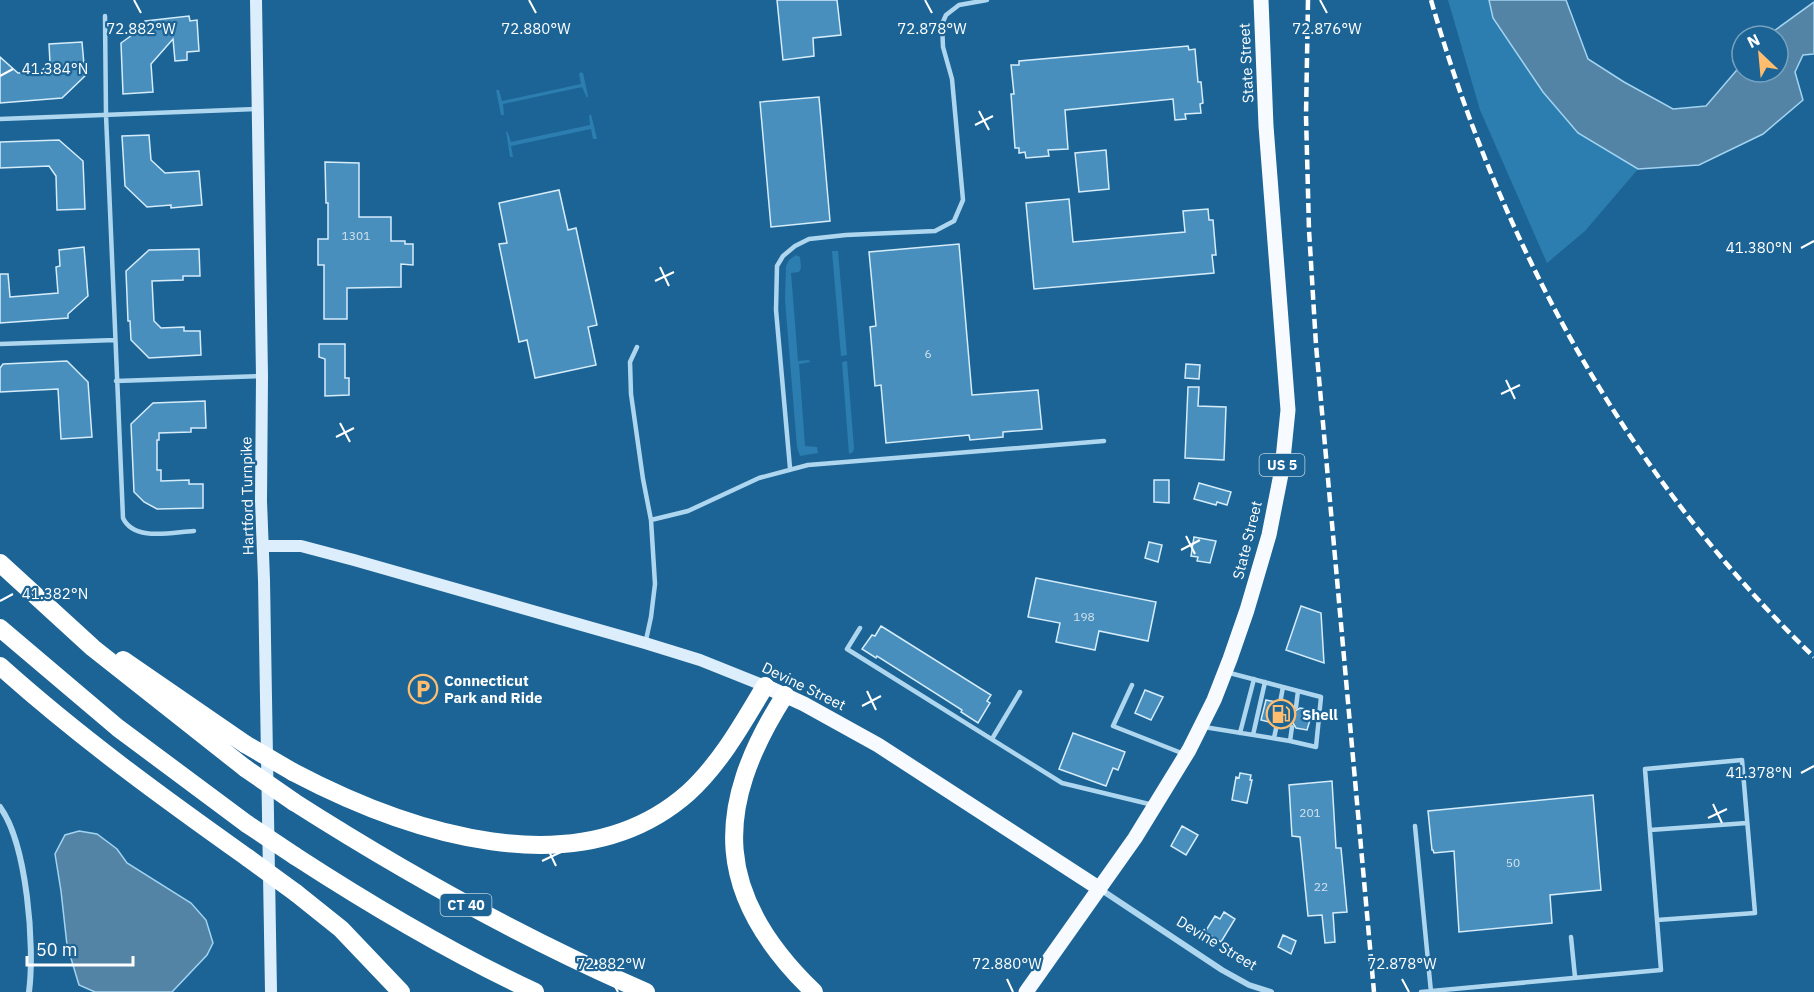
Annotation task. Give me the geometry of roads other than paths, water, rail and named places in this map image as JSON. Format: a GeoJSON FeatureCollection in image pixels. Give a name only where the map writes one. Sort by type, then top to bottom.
{"type":"FeatureCollection","features":[{"type":"Feature","properties":{"kind":"highway","name":"CT 40"},"geometry":{"type":"LineString","coordinates":[[0,563],[93,648],[246,768],[294,802],[463,903],[548,947],[646,992]]}},
{"type":"Feature","properties":{"kind":"highway"},"geometry":{"type":"LineString","coordinates":[[0,628],[118,728],[247,824],[409,927],[535,992]]}},
{"type":"Feature","properties":{"kind":"highway"},"geometry":{"type":"LineString","coordinates":[[93,648],[126,661],[245,744],[329,791],[369,808],[443,832],[516,843],[589,840],[619,832],[666,809],[687,793],[717,760],[765,686]]}},
{"type":"Feature","properties":{"kind":"highway"},"geometry":{"type":"LineString","coordinates":[[0,666],[117,765],[296,892],[341,929],[401,992]]}},
{"type":"Feature","properties":{"kind":"highway"},"geometry":{"type":"LineString","coordinates":[[784,695],[769,720],[744,774],[734,813],[734,850],[744,891],[762,929],[784,961],[814,992]]}},
{"type":"Feature","properties":{"kind":"main road","name":"Hartford Turnpike"},"geometry":{"type":"LineString","coordinates":[[256,0],[262,376],[261,501],[271,992]]}},
{"type":"Feature","properties":{"kind":"main road","name":"State Street"},"geometry":{"type":"LineString","coordinates":[[1026,992],[1156,806],[1202,727],[1226,671],[1269,535],[1282,469],[1288,410],[1266,126],[1261,0]]}},
{"type":"Feature","properties":{"kind":"main road","name":"Devine Street"},"geometry":{"type":"LineString","coordinates":[[263,546],[307,548],[645,643],[700,660],[765,686],[878,745],[1100,889]]}},
{"type":"Feature","properties":{"kind":"street"},"geometry":{"type":"LineString","coordinates":[[0,807],[7,817],[22,862],[28,909],[29,992]]}},
{"type":"Feature","properties":{"kind":"street","name":"Devine Street"},"geometry":{"type":"LineString","coordinates":[[1100,889],[1222,970],[1249,985],[1271,992]]}},
{"type":"Feature","properties":{"kind":"lane"},"geometry":{"type":"LineString","coordinates":[[790,468],[776,310],[777,266],[783,256],[809,239],[935,231],[954,221],[963,200],[952,79],[944,47],[942,24],[946,15],[959,5],[965,2],[987,0]]}},
{"type":"Feature","properties":{"kind":"lane"},"geometry":{"type":"LineString","coordinates":[[105,16],[106,115],[116,381],[121,496],[125,522],[143,533],[194,531]]}},
{"type":"Feature","properties":{"kind":"lane"},"geometry":{"type":"LineString","coordinates":[[0,119],[258,109]]}},
{"type":"Feature","properties":{"kind":"lane"},"geometry":{"type":"LineString","coordinates":[[0,344],[115,340]]}},
{"type":"Feature","properties":{"kind":"lane"},"geometry":{"type":"LineString","coordinates":[[637,347],[630,362],[631,394],[651,520],[655,584],[645,643]]}},
{"type":"Feature","properties":{"kind":"lane"},"geometry":{"type":"LineString","coordinates":[[116,381],[262,376]]}},
{"type":"Feature","properties":{"kind":"lane"},"geometry":{"type":"LineString","coordinates":[[651,520],[688,511],[759,478],[790,468],[836,462],[1104,441]]}},
{"type":"Feature","properties":{"kind":"lane"},"geometry":{"type":"LineString","coordinates":[[860,628],[847,649],[1062,783],[1156,806]]}},
{"type":"Feature","properties":{"kind":"lane"},"geometry":{"type":"LineString","coordinates":[[1202,727],[1316,747],[1321,698],[1226,671]]}},
{"type":"Feature","properties":{"kind":"lane"},"geometry":{"type":"LineString","coordinates":[[1240,733],[1254,679]]}},
{"type":"Feature","properties":{"kind":"lane"},"geometry":{"type":"LineString","coordinates":[[1253,735],[1265,682]]}},
{"type":"Feature","properties":{"kind":"lane"},"geometry":{"type":"LineString","coordinates":[[1132,684],[1113,726],[1186,755]]}},
{"type":"Feature","properties":{"kind":"lane"},"geometry":{"type":"LineString","coordinates":[[1280,703],[1283,687]]}},
{"type":"Feature","properties":{"kind":"lane"},"geometry":{"type":"LineString","coordinates":[[1296,707],[1298,691]]}},
{"type":"Feature","properties":{"kind":"lane"},"geometry":{"type":"LineString","coordinates":[[992,739],[1020,692]]}},
{"type":"Feature","properties":{"kind":"lane"},"geometry":{"type":"LineString","coordinates":[[1274,738],[1277,724]]}},
{"type":"Feature","properties":{"kind":"lane"},"geometry":{"type":"LineString","coordinates":[[1290,741],[1292,727]]}},
{"type":"Feature","properties":{"kind":"lane"},"geometry":{"type":"LineString","coordinates":[[1421,992],[1661,970],[1657,920],[1650,830],[1645,769],[1742,760],[1755,913],[1657,920]]}},
{"type":"Feature","properties":{"kind":"lane"},"geometry":{"type":"LineString","coordinates":[[1650,830],[1747,823]]}},
{"type":"Feature","properties":{"kind":"lane"},"geometry":{"type":"LineString","coordinates":[[1415,826],[1431,992]]}},
{"type":"Feature","properties":{"kind":"lane"},"geometry":{"type":"LineString","coordinates":[[1571,937],[1575,977]]}},
{"type":"Feature","properties":{"kind":"railway"},"geometry":{"type":"LineString","coordinates":[[1308,0],[1306,116],[1309,230],[1316,345],[1374,992]]}},
{"type":"Feature","properties":{"kind":"railway"},"geometry":{"type":"LineString","coordinates":[[1431,0],[1460,92],[1495,182],[1534,269],[1579,354],[1630,435],[1686,513],[1747,587],[1814,657]]}},
{"type":"Feature","properties":{"kind":"place","name":"Connecticut Park and Ride"},"geometry":{"type":"Point","coordinates":[423,689]}},
{"type":"Feature","properties":{"kind":"place","name":"Shell"},"geometry":{"type":"Point","coordinates":[1281,714]}}]}
